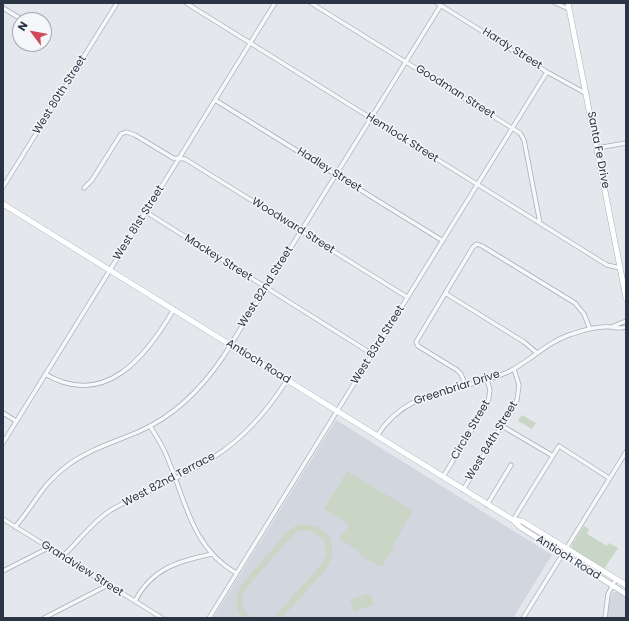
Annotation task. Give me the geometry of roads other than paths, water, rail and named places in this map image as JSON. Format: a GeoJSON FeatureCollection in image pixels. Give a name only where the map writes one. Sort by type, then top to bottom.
{"type":"FeatureCollection","features":[{"type":"Feature","properties":{"kind":"main road","name":"Santa Fe Drive"},"geometry":{"type":"LineString","coordinates":[[568,3],[626,298]]}},
{"type":"Feature","properties":{"kind":"main road","name":"Antioch Road"},"geometry":{"type":"LineString","coordinates":[[3,204],[512,520],[520,527],[626,594]]}},
{"type":"Feature","properties":{"kind":"main road","name":"Antioch Road"},"geometry":{"type":"LineString","coordinates":[[512,520],[522,521],[626,585]]}},
{"type":"Feature","properties":{"kind":"street","name":"West 80th Street"},"geometry":{"type":"LineString","coordinates":[[3,187],[117,3]]}},
{"type":"Feature","properties":{"kind":"street","name":"Hemlock Street"},"geometry":{"type":"LineString","coordinates":[[186,3],[607,265],[620,268]]}},
{"type":"Feature","properties":{"kind":"street","name":"West 81st Street"},"geometry":{"type":"LineString","coordinates":[[3,443],[275,3]]}},
{"type":"Feature","properties":{"kind":"street","name":"Goodman Street"},"geometry":{"type":"LineString","coordinates":[[311,3],[520,133],[524,140],[540,223]]}},
{"type":"Feature","properties":{"kind":"street"},"geometry":{"type":"LineString","coordinates":[[555,3],[569,9]]}},
{"type":"Feature","properties":{"kind":"street","name":"West 82nd Street"},"geometry":{"type":"LineString","coordinates":[[15,527],[46,485],[69,465],[97,448],[150,426],[178,408],[214,371],[406,62],[439,4]]}},
{"type":"Feature","properties":{"kind":"street","name":"Hardy Street"},"geometry":{"type":"LineString","coordinates":[[439,4],[547,72],[587,94]]}},
{"type":"Feature","properties":{"kind":"street"},"geometry":{"type":"LineString","coordinates":[[3,8],[12,14]]}},
{"type":"Feature","properties":{"kind":"street","name":"West 83rd Street"},"geometry":{"type":"LineString","coordinates":[[209,618],[547,72]]}},
{"type":"Feature","properties":{"kind":"street","name":"Hadley Street"},"geometry":{"type":"LineString","coordinates":[[215,100],[443,241]]}},
{"type":"Feature","properties":{"kind":"street","name":"Woodward Street"},"geometry":{"type":"LineString","coordinates":[[84,188],[92,180],[121,134],[126,132],[135,135],[173,158],[185,159],[407,297]]}},
{"type":"Feature","properties":{"kind":"street"},"geometry":{"type":"LineString","coordinates":[[597,148],[626,143]]}},
{"type":"Feature","properties":{"kind":"street","name":"Mackey Street"},"geometry":{"type":"LineString","coordinates":[[146,212],[372,354]]}},
{"type":"Feature","properties":{"kind":"street"},"geometry":{"type":"LineString","coordinates":[[466,386],[461,374],[457,370],[418,346],[416,342],[473,247],[477,244],[574,303],[584,314],[590,329]]}},
{"type":"Feature","properties":{"kind":"street"},"geometry":{"type":"LineString","coordinates":[[445,293],[524,342],[537,353]]}},
{"type":"Feature","properties":{"kind":"street"},"geometry":{"type":"LineString","coordinates":[[46,374],[65,384],[75,386],[92,386],[108,381],[139,356],[158,334],[174,309]]}},
{"type":"Feature","properties":{"kind":"street","name":"Greenbriar Drive"},"geometry":{"type":"LineString","coordinates":[[611,327],[626,321]]}},
{"type":"Feature","properties":{"kind":"street","name":"Greenbriar Drive"},"geometry":{"type":"LineString","coordinates":[[377,436],[390,418],[404,406],[434,394],[487,380],[514,368],[559,339],[590,329],[611,327],[626,328]]}},
{"type":"Feature","properties":{"kind":"street","name":"West 84th Street"},"geometry":{"type":"LineString","coordinates":[[463,490],[514,407],[519,392],[519,385],[514,368]]}},
{"type":"Feature","properties":{"kind":"street","name":"West 82nd Terrace"},"geometry":{"type":"LineString","coordinates":[[63,556],[90,527],[111,511],[200,466],[230,446],[258,419],[287,380]]}},
{"type":"Feature","properties":{"kind":"street","name":"Circle Street"},"geometry":{"type":"LineString","coordinates":[[443,477],[488,403],[490,390],[487,380]]}},
{"type":"Feature","properties":{"kind":"street"},"geometry":{"type":"LineString","coordinates":[[3,413],[16,421]]}},
{"type":"Feature","properties":{"kind":"street"},"geometry":{"type":"LineString","coordinates":[[150,426],[164,451],[194,526],[212,554],[236,573]]}},
{"type":"Feature","properties":{"kind":"street"},"geometry":{"type":"LineString","coordinates":[[502,426],[552,456]]}},
{"type":"Feature","properties":{"kind":"street"},"geometry":{"type":"LineString","coordinates":[[512,520],[559,446],[609,478]]}},
{"type":"Feature","properties":{"kind":"street"},"geometry":{"type":"LineString","coordinates":[[522,618],[626,452]]}},
{"type":"Feature","properties":{"kind":"street"},"geometry":{"type":"LineString","coordinates":[[487,505],[511,465]]}},
{"type":"Feature","properties":{"kind":"street","name":"Grandview Street"},"geometry":{"type":"LineString","coordinates":[[3,520],[162,618]]}},
{"type":"Feature","properties":{"kind":"street"},"geometry":{"type":"LineString","coordinates":[[3,571],[48,548]]}},
{"type":"Feature","properties":{"kind":"street"},"geometry":{"type":"LineString","coordinates":[[135,601],[148,582],[164,569],[180,561],[212,554]]}},
{"type":"Feature","properties":{"kind":"street"},"geometry":{"type":"LineString","coordinates":[[605,618],[608,594],[616,579]]}},
{"type":"Feature","properties":{"kind":"street"},"geometry":{"type":"LineString","coordinates":[[44,618],[108,585]]}}]}
